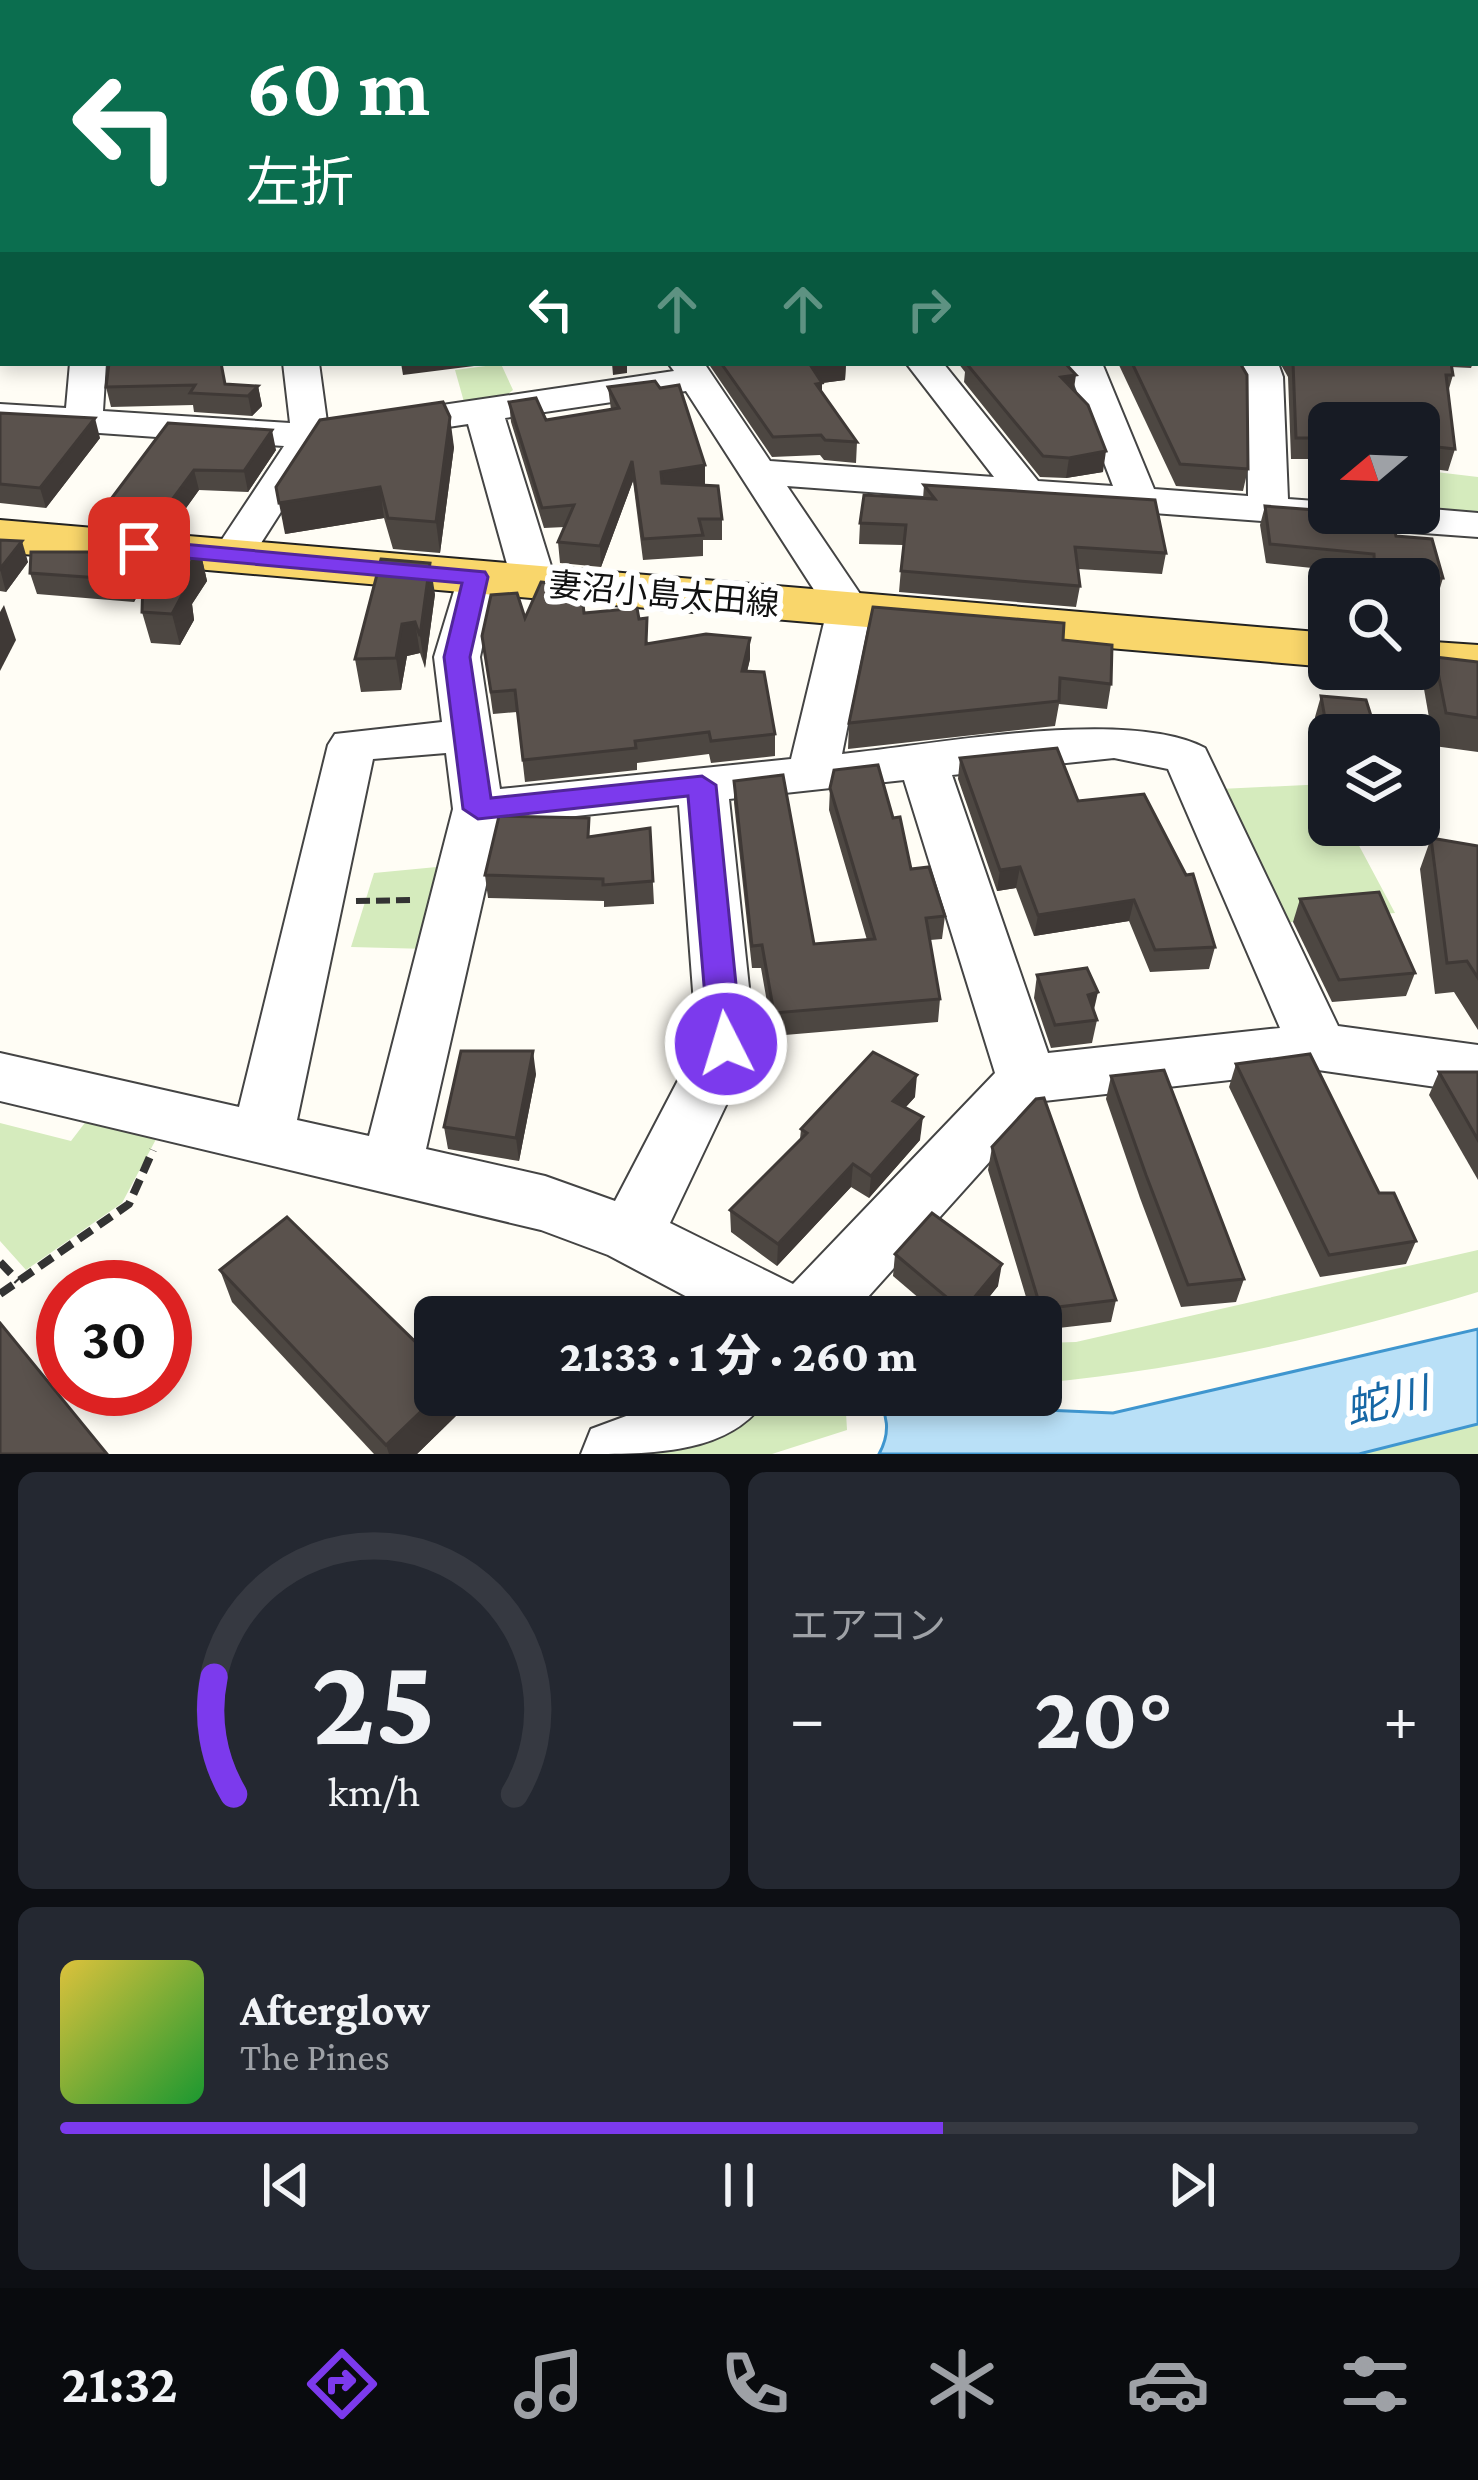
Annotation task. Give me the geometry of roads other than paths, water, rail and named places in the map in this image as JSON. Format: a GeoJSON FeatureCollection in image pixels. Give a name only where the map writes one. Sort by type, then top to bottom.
{"type":"FeatureCollection","features":[{"type":"Feature","properties":{"kind":"main road","name":"妻沼小島太田線"},"geometry":{"type":"LineString","coordinates":[[0,536],[1308,648]]}},
{"type":"Feature","properties":{"kind":"main road"},"geometry":{"type":"LineString","coordinates":[[1440,660],[1478,663]]}},
{"type":"Feature","properties":{"kind":"street"},"geometry":{"type":"LineString","coordinates":[[84,420],[88,366]]}},
{"type":"Feature","properties":{"kind":"street"},"geometry":{"type":"LineString","coordinates":[[232,556],[310,436],[301,366]]}},
{"type":"Feature","properties":{"kind":"street"},"geometry":{"type":"LineString","coordinates":[[513,366],[531,402]]}},
{"type":"Feature","properties":{"kind":"street"},"geometry":{"type":"LineString","coordinates":[[926,366],[1025,491]]}},
{"type":"Feature","properties":{"kind":"street"},"geometry":{"type":"LineString","coordinates":[[1085,366],[1139,501]]}},
{"type":"Feature","properties":{"kind":"street"},"geometry":{"type":"LineString","coordinates":[[1261,366],[1268,510]]}},
{"type":"Feature","properties":{"kind":"street"},"geometry":{"type":"LineString","coordinates":[[0,415],[310,436],[531,402],[691,371],[849,610],[813,773]]}},
{"type":"Feature","properties":{"kind":"street"},"geometry":{"type":"LineString","coordinates":[[483,409],[534,582]]}},
{"type":"Feature","properties":{"kind":"street"},"geometry":{"type":"LineString","coordinates":[[756,472],[1478,525]]}},
{"type":"Feature","properties":{"kind":"street"},"geometry":{"type":"LineString","coordinates":[[388,1164],[399,1138],[478,809],[457,657],[476,577]]}},
{"type":"Feature","properties":{"kind":"street"},"geometry":{"type":"LineString","coordinates":[[263,1136],[352,745],[468,735]]}},
{"type":"Feature","properties":{"kind":"street"},"geometry":{"type":"LineString","coordinates":[[478,809],[1114,742],[1173,751],[1188,759],[1318,1047]]}},
{"type":"Feature","properties":{"kind":"street"},"geometry":{"type":"LineString","coordinates":[[923,762],[1027,1079]]}},
{"type":"Feature","properties":{"kind":"street"},"geometry":{"type":"LineString","coordinates":[[631,1234],[726,1044],[702,785]]}},
{"type":"Feature","properties":{"kind":"street"},"geometry":{"type":"LineString","coordinates":[[826,1296],[1027,1079],[1318,1047],[1478,1069]]}},
{"type":"Feature","properties":{"kind":"street"},"geometry":{"type":"LineString","coordinates":[[0,1077],[545,1203],[631,1234],[751,1296]]}},
{"type":"Feature","properties":{"kind":"street"},"geometry":{"type":"LineString","coordinates":[[617,1454],[715,1416]]}},
{"type":"Feature","properties":{"kind":"water","name":"蛇川"},"geometry":{"type":"Polygon","coordinates":[[[1478,1329],[1478,1424],[1359,1454],[879,1454],[885,1439],[884,1416],[1113,1413],[1478,1329]]]}}]}
